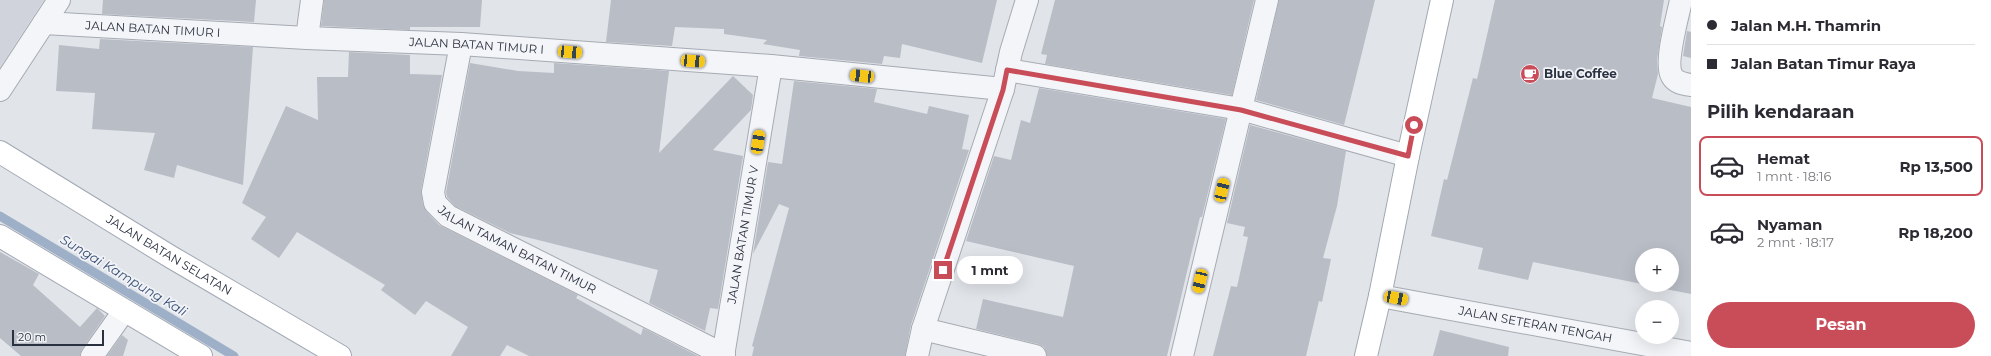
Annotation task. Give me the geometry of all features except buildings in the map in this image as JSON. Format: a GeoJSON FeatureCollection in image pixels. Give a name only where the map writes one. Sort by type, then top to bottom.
{"type":"FeatureCollection","features":[{"type":"Feature","properties":{"kind":"main road"},"geometry":{"type":"LineString","coordinates":[[1366,356],[1442,0]]}},
{"type":"Feature","properties":{"kind":"main road","name":"JALAN BATAN SELATAN"},"geometry":{"type":"LineString","coordinates":[[0,152],[171,257],[340,356]]}},
{"type":"Feature","properties":{"kind":"main road"},"geometry":{"type":"LineString","coordinates":[[0,236],[201,356]]}},
{"type":"Feature","properties":{"kind":"street"},"geometry":{"type":"LineString","coordinates":[[0,90],[59,0]]}},
{"type":"Feature","properties":{"kind":"street"},"geometry":{"type":"LineString","coordinates":[[307,38],[312,0]]}},
{"type":"Feature","properties":{"kind":"street"},"geometry":{"type":"LineString","coordinates":[[917,356],[923,330],[1005,80],[1027,0]]}},
{"type":"Feature","properties":{"kind":"street"},"geometry":{"type":"LineString","coordinates":[[1182,356],[1267,0]]}},
{"type":"Feature","properties":{"kind":"street"},"geometry":{"type":"LineString","coordinates":[[1681,0],[1670,55],[1670,68],[1672,76],[1678,82],[1691,85]]}},
{"type":"Feature","properties":{"kind":"street","name":"JALAN BATAN TIMUR I"},"geometry":{"type":"LineString","coordinates":[[44,23],[307,38],[461,44],[771,66],[1005,80],[1241,110],[1408,156]]}},
{"type":"Feature","properties":{"kind":"street","name":"JALAN TAMAN BATAN TIMUR"},"geometry":{"type":"LineString","coordinates":[[461,44],[433,192],[435,203],[448,216],[724,356]]}},
{"type":"Feature","properties":{"kind":"street","name":"JALAN BATAN TIMUR V"},"geometry":{"type":"LineString","coordinates":[[724,356],[771,66]]}},
{"type":"Feature","properties":{"kind":"street","name":"JALAN SETERAN TENGAH"},"geometry":{"type":"LineString","coordinates":[[1380,296],[1691,352]]}},
{"type":"Feature","properties":{"kind":"street"},"geometry":{"type":"LineString","coordinates":[[92,356],[124,311]]}},
{"type":"Feature","properties":{"kind":"street"},"geometry":{"type":"LineString","coordinates":[[923,330],[1035,356]]}},
{"type":"Feature","properties":{"kind":"shaded area"},"geometry":{"type":"Polygon","coordinates":[[[0,0],[44,0],[0,67],[0,0]]]}},
{"type":"Feature","properties":{"kind":"waterway","name":"Sungai Kampung Kali"},"geometry":{"type":"LineString","coordinates":[[0,216],[234,356]]}},
{"type":"Feature","properties":{"kind":"place","name":"Blue Coffee"},"geometry":{"type":"Point","coordinates":[1530,74]}},
{"type":"Feature","properties":{"kind":"route"},"geometry":{"type":"LineString","coordinates":[[943,270],[1003,90],[1007,70],[1241,110],[1408,156],[1414,125]]}}]}
